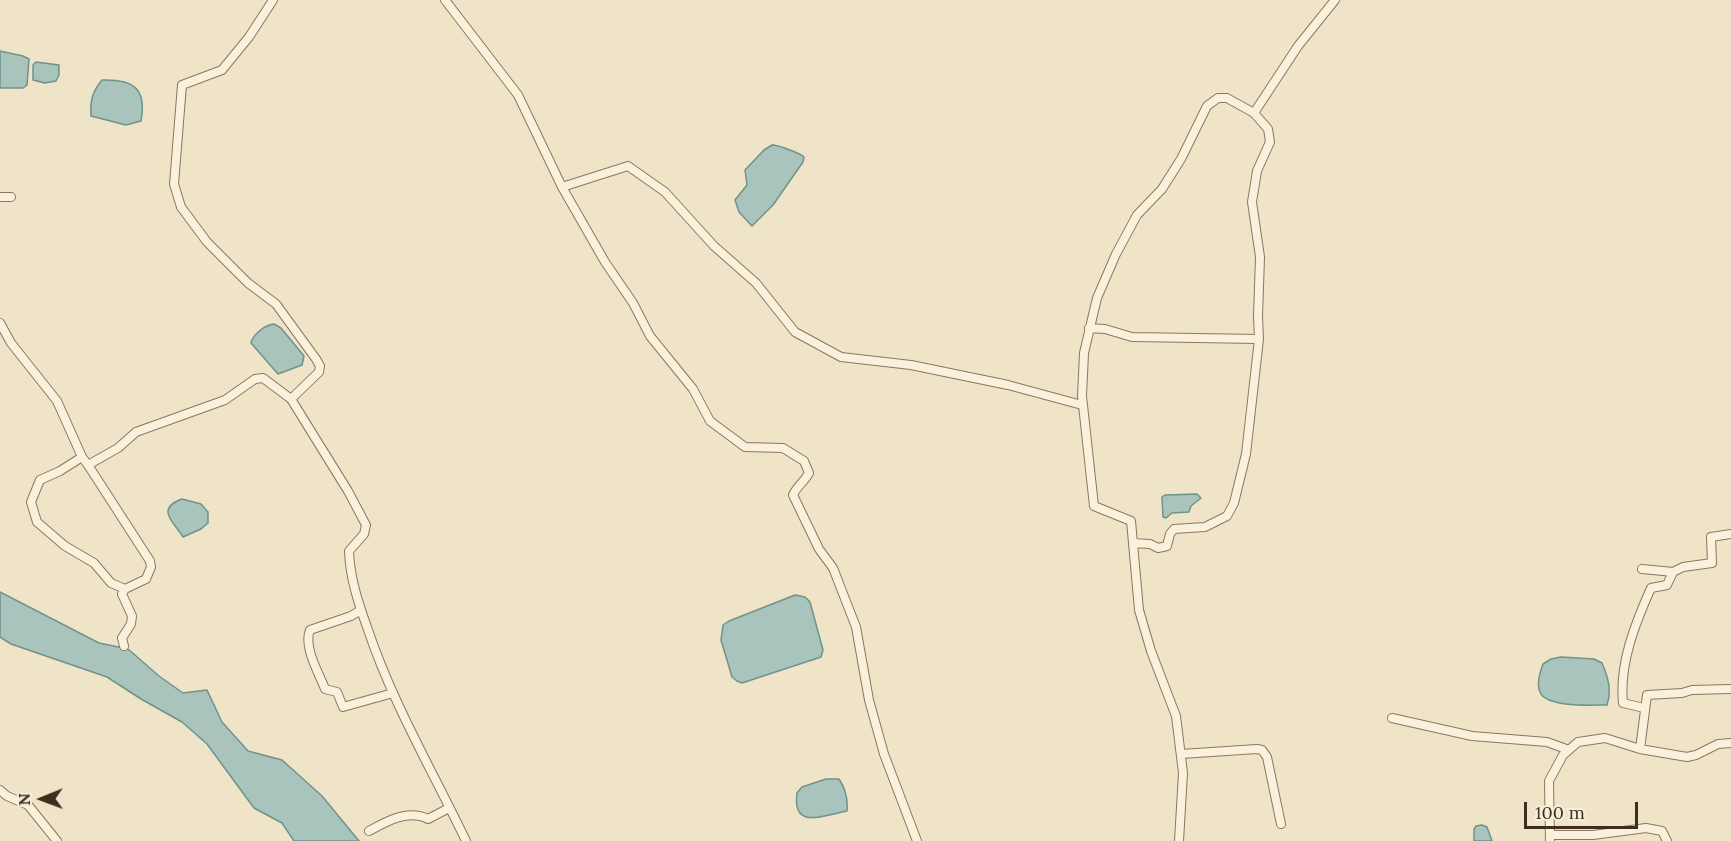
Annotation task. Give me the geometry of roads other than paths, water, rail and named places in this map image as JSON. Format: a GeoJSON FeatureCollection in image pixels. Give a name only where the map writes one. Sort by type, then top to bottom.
{"type":"FeatureCollection","features":[{"type":"Feature","properties":{"kind":"street"},"geometry":{"type":"LineString","coordinates":[[273,0],[249,37],[222,70],[182,85],[174,184],[181,207],[207,242],[248,283],[276,304],[320,366],[319,372],[291,399]]}},
{"type":"Feature","properties":{"kind":"street"},"geometry":{"type":"LineString","coordinates":[[445,0],[518,95],[561,187],[605,262],[633,303],[650,336],[693,389],[710,421],[745,447],[783,448],[804,461],[809,473],[804,483],[796,489],[793,495],[819,549],[833,568],[856,627],[869,700],[884,754],[917,841]]}},
{"type":"Feature","properties":{"kind":"street"},"geometry":{"type":"LineString","coordinates":[[1254,113],[1298,46],[1335,0]]}},
{"type":"Feature","properties":{"kind":"street"},"geometry":{"type":"LineString","coordinates":[[1133,543],[1150,544],[1158,548],[1167,546],[1174,529],[1205,527],[1227,516],[1234,503],[1246,454],[1259,339],[1260,257],[1252,202],[1257,171],[1270,142],[1268,129],[1254,113],[1227,98],[1218,98],[1207,106],[1169,179],[1137,215],[1116,254],[1097,298],[1084,353],[1082,405],[1094,506],[1131,521],[1139,610],[1151,651],[1176,716],[1183,772],[1179,841]]}},
{"type":"Feature","properties":{"kind":"street"},"geometry":{"type":"LineString","coordinates":[[561,187],[628,166],[665,192],[714,246],[756,283],[795,332],[841,357],[911,365],[1008,385],[1082,405]]}},
{"type":"Feature","properties":{"kind":"street"},"geometry":{"type":"LineString","coordinates":[[0,197],[11,197]]}},
{"type":"Feature","properties":{"kind":"street"},"geometry":{"type":"LineString","coordinates":[[0,323],[11,343],[57,400],[82,457],[150,561],[151,567],[146,579],[125,589],[123,594],[132,616],[131,624],[122,638],[124,646]]}},
{"type":"Feature","properties":{"kind":"street"},"geometry":{"type":"LineString","coordinates":[[1089,328],[1105,329],[1132,338],[1259,339]]}},
{"type":"Feature","properties":{"kind":"street"},"geometry":{"type":"LineString","coordinates":[[88,465],[118,448],[136,432],[225,399],[255,379],[263,378],[291,399],[348,491],[366,525],[364,534],[349,551],[350,573],[361,610],[393,693],[466,841]]}},
{"type":"Feature","properties":{"kind":"street"},"geometry":{"type":"LineString","coordinates":[[82,457],[40,480],[31,502],[38,522],[76,553],[94,563],[111,583],[125,589]]}},
{"type":"Feature","properties":{"kind":"street"},"geometry":{"type":"LineString","coordinates":[[1642,569],[1673,572],[1693,564],[1712,562],[1711,537],[1731,534]]}},
{"type":"Feature","properties":{"kind":"street"},"geometry":{"type":"LineString","coordinates":[[1644,708],[1623,703],[1624,671],[1640,612],[1651,588],[1666,585],[1673,572]]}},
{"type":"Feature","properties":{"kind":"street"},"geometry":{"type":"LineString","coordinates":[[361,610],[351,616],[310,630],[309,646],[325,689],[337,692],[343,707],[393,693]]}},
{"type":"Feature","properties":{"kind":"street"},"geometry":{"type":"LineString","coordinates":[[1640,749],[1647,695],[1731,689]]}},
{"type":"Feature","properties":{"kind":"street"},"geometry":{"type":"LineString","coordinates":[[1392,718],[1472,736],[1510,737],[1547,742],[1569,750]]}},
{"type":"Feature","properties":{"kind":"street"},"geometry":{"type":"LineString","coordinates":[[1666,841],[1662,831],[1646,828],[1551,838],[1549,781],[1563,755],[1578,742],[1605,738],[1640,749],[1687,757],[1718,744],[1731,742]]}},
{"type":"Feature","properties":{"kind":"street"},"geometry":{"type":"LineString","coordinates":[[1181,754],[1262,750],[1267,757],[1281,824]]}},
{"type":"Feature","properties":{"kind":"street"},"geometry":{"type":"LineString","coordinates":[[0,790],[7,796],[28,805],[57,841]]}},
{"type":"Feature","properties":{"kind":"street"},"geometry":{"type":"LineString","coordinates":[[369,831],[385,822],[411,814],[428,819],[449,808]]}},
{"type":"Feature","properties":{"kind":"water"},"geometry":{"type":"Polygon","coordinates":[[[0,51],[29,59],[27,85],[23,88],[0,88],[0,51]]]}},
{"type":"Feature","properties":{"kind":"water"},"geometry":{"type":"Polygon","coordinates":[[[36,62],[59,65],[59,75],[56,81],[45,83],[33,80],[33,65],[36,62]]]}},
{"type":"Feature","properties":{"kind":"water"},"geometry":{"type":"Polygon","coordinates":[[[102,80],[122,81],[136,88],[142,101],[141,121],[126,125],[91,116],[92,97],[102,80]]]}},
{"type":"Feature","properties":{"kind":"water"},"geometry":{"type":"Polygon","coordinates":[[[772,145],[802,155],[803,162],[773,205],[752,226],[739,212],[735,200],[747,185],[745,170],[772,145]]]}},
{"type":"Feature","properties":{"kind":"water"},"geometry":{"type":"Polygon","coordinates":[[[274,324],[281,328],[304,356],[302,365],[278,374],[251,343],[260,330],[274,324]]]}},
{"type":"Feature","properties":{"kind":"water"},"geometry":{"type":"Polygon","coordinates":[[[1197,494],[1201,498],[1191,506],[1189,512],[1172,513],[1166,518],[1163,517],[1162,497],[1197,494]]]}},
{"type":"Feature","properties":{"kind":"water"},"geometry":{"type":"Polygon","coordinates":[[[182,499],[201,504],[208,512],[208,523],[201,529],[183,537],[168,512],[169,507],[182,499]]]}},
{"type":"Feature","properties":{"kind":"water"},"geometry":{"type":"Polygon","coordinates":[[[0,592],[99,643],[128,649],[183,693],[207,690],[222,722],[248,751],[282,760],[322,796],[359,841],[294,841],[282,823],[254,808],[207,744],[182,722],[107,677],[11,644],[0,637],[0,592]]]}},
{"type":"Feature","properties":{"kind":"water"},"geometry":{"type":"Polygon","coordinates":[[[795,595],[805,597],[810,602],[823,650],[821,657],[742,683],[737,681],[732,677],[721,640],[723,625],[795,595]]]}},
{"type":"Feature","properties":{"kind":"water"},"geometry":{"type":"Polygon","coordinates":[[[1561,657],[1594,659],[1602,663],[1609,684],[1607,705],[1560,703],[1544,697],[1538,685],[1543,664],[1561,657]]]}},
{"type":"Feature","properties":{"kind":"water"},"geometry":{"type":"Polygon","coordinates":[[[826,779],[839,779],[846,794],[847,811],[812,818],[799,812],[797,793],[802,787],[826,779]]]}},
{"type":"Feature","properties":{"kind":"water"},"geometry":{"type":"Polygon","coordinates":[[[1482,825],[1487,827],[1492,841],[1474,841],[1474,829],[1482,825]]]}}]}
